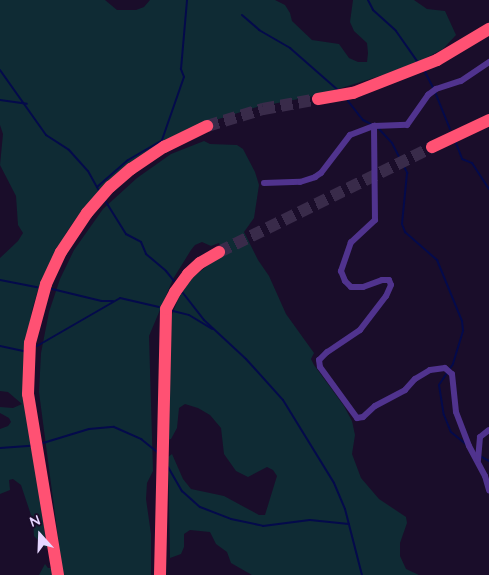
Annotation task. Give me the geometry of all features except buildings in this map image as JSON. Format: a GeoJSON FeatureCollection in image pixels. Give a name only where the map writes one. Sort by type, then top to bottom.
{"type":"FeatureCollection","features":[{"type":"Feature","properties":{"kind":"highway"},"geometry":{"type":"LineString","coordinates":[[318,100],[353,93],[436,60],[489,30]]}},
{"type":"Feature","properties":{"kind":"highway"},"geometry":{"type":"LineString","coordinates":[[432,147],[489,120]]}},
{"type":"Feature","properties":{"kind":"highway"},"geometry":{"type":"LineString","coordinates":[[58,575],[28,394],[30,343],[46,284],[61,252],[87,213],[110,187],[131,169],[164,147],[207,126]]}},
{"type":"Feature","properties":{"kind":"highway"},"geometry":{"type":"LineString","coordinates":[[160,575],[166,309],[188,274],[200,263],[219,252]]}},
{"type":"Feature","properties":{"kind":"street"},"geometry":{"type":"LineString","coordinates":[[264,183],[300,182],[315,177],[321,173],[350,135],[374,126],[407,125],[428,95],[436,89],[461,80],[489,62]]}},
{"type":"Feature","properties":{"kind":"street"},"geometry":{"type":"LineString","coordinates":[[374,126],[375,220],[351,242],[341,271],[345,280],[351,286],[363,287],[382,280],[389,280],[391,285],[386,296],[360,330],[327,352],[319,360],[320,367],[357,418],[363,417],[375,406],[405,390],[415,379],[430,370],[445,368],[452,374],[456,412],[469,446],[478,460],[489,490]]}},
{"type":"Feature","properties":{"kind":"street"},"geometry":{"type":"LineString","coordinates":[[478,460],[480,437],[489,430]]}},
{"type":"Feature","properties":{"kind":"shaded area"},"geometry":{"type":"Polygon","coordinates":[[[0,0],[105,0],[117,10],[136,10],[144,7],[150,0],[275,0],[285,5],[292,21],[312,40],[339,44],[349,58],[358,62],[367,62],[368,53],[367,43],[354,31],[350,22],[353,0],[414,0],[427,9],[445,11],[456,35],[443,49],[420,61],[383,75],[319,95],[257,107],[187,129],[84,207],[66,233],[38,290],[32,310],[25,351],[36,466],[47,549],[34,536],[33,521],[21,485],[13,479],[9,480],[10,490],[0,494],[0,429],[8,426],[11,422],[9,418],[0,413],[0,407],[13,408],[22,404],[8,392],[0,391],[0,258],[18,241],[23,233],[18,225],[16,196],[0,165],[3,134],[0,125],[0,0]]]}},
{"type":"Feature","properties":{"kind":"shaded area"},"geometry":{"type":"Polygon","coordinates":[[[204,141],[210,144],[237,145],[243,149],[255,172],[259,185],[254,218],[244,232],[258,260],[269,276],[286,314],[314,353],[311,359],[314,365],[344,406],[352,421],[355,435],[352,454],[361,478],[379,499],[406,517],[407,523],[400,543],[400,556],[406,569],[419,575],[252,575],[231,563],[227,552],[216,544],[210,532],[190,530],[184,534],[184,547],[181,554],[170,558],[168,457],[172,454],[183,479],[191,489],[224,496],[259,515],[265,515],[277,476],[273,470],[267,467],[248,477],[236,471],[224,454],[221,428],[210,415],[198,408],[185,404],[179,408],[177,428],[171,439],[167,440],[171,317],[179,297],[192,278],[224,255],[219,243],[211,246],[202,242],[195,245],[191,250],[173,279],[149,336],[153,471],[147,483],[146,499],[151,534],[151,575],[39,575],[45,564],[48,568],[62,568],[39,392],[41,353],[49,312],[60,279],[74,250],[103,209],[137,178],[171,154],[204,141]]]}},
{"type":"Feature","properties":{"kind":"waterway"},"geometry":{"type":"LineString","coordinates":[[97,187],[128,160],[162,140],[184,77],[181,69],[187,0]]}},
{"type":"Feature","properties":{"kind":"waterway"},"geometry":{"type":"LineString","coordinates":[[368,0],[373,10],[396,31],[418,62]]}},
{"type":"Feature","properties":{"kind":"waterway"},"geometry":{"type":"LineString","coordinates":[[242,15],[259,30],[290,48],[338,90]]}},
{"type":"Feature","properties":{"kind":"waterway"},"geometry":{"type":"LineString","coordinates":[[0,70],[46,135],[69,150],[88,171],[98,189]]}},
{"type":"Feature","properties":{"kind":"waterway"},"geometry":{"type":"LineString","coordinates":[[424,70],[433,88]]}},
{"type":"Feature","properties":{"kind":"waterway"},"geometry":{"type":"LineString","coordinates":[[435,92],[450,129]]}},
{"type":"Feature","properties":{"kind":"waterway"},"geometry":{"type":"LineString","coordinates":[[0,100],[27,104]]}},
{"type":"Feature","properties":{"kind":"waterway"},"geometry":{"type":"LineString","coordinates":[[348,101],[363,120],[371,124]]}},
{"type":"Feature","properties":{"kind":"waterway"},"geometry":{"type":"LineString","coordinates":[[379,129],[392,143],[407,173],[402,224],[405,232],[437,260],[462,321],[463,331],[453,364],[439,385],[444,415],[451,432],[467,445]]}},
{"type":"Feature","properties":{"kind":"waterway"},"geometry":{"type":"LineString","coordinates":[[456,143],[462,159],[472,163],[489,189]]}},
{"type":"Feature","properties":{"kind":"waterway"},"geometry":{"type":"LineString","coordinates":[[106,202],[126,234],[141,242],[146,254],[166,271],[174,281]]}},
{"type":"Feature","properties":{"kind":"waterway"},"geometry":{"type":"LineString","coordinates":[[0,280],[37,287]]}},
{"type":"Feature","properties":{"kind":"waterway"},"geometry":{"type":"LineString","coordinates":[[52,289],[102,301],[113,301]]}},
{"type":"Feature","properties":{"kind":"waterway"},"geometry":{"type":"LineString","coordinates":[[183,293],[204,320],[246,359],[283,400],[334,483],[345,509],[362,575]]}},
{"type":"Feature","properties":{"kind":"waterway"},"geometry":{"type":"LineString","coordinates":[[37,346],[120,298],[159,307]]}},
{"type":"Feature","properties":{"kind":"waterway"},"geometry":{"type":"LineString","coordinates":[[173,311],[189,315],[212,329]]}},
{"type":"Feature","properties":{"kind":"waterway"},"geometry":{"type":"LineString","coordinates":[[0,346],[24,351]]}},
{"type":"Feature","properties":{"kind":"waterway"},"geometry":{"type":"LineString","coordinates":[[43,443],[89,429],[114,427],[141,439],[158,453]]}},
{"type":"Feature","properties":{"kind":"waterway"},"geometry":{"type":"LineString","coordinates":[[0,448],[31,446]]}},
{"type":"Feature","properties":{"kind":"waterway"},"geometry":{"type":"LineString","coordinates":[[480,456],[489,461]]}},
{"type":"Feature","properties":{"kind":"waterway"},"geometry":{"type":"LineString","coordinates":[[168,467],[182,491],[200,507],[231,519],[263,526],[310,520],[349,524]]}},
{"type":"Feature","properties":{"kind":"tunnel"},"geometry":{"type":"LineString","coordinates":[[207,126],[263,109],[318,99]]}},
{"type":"Feature","properties":{"kind":"tunnel"},"geometry":{"type":"LineString","coordinates":[[219,252],[432,147]]}}]}
